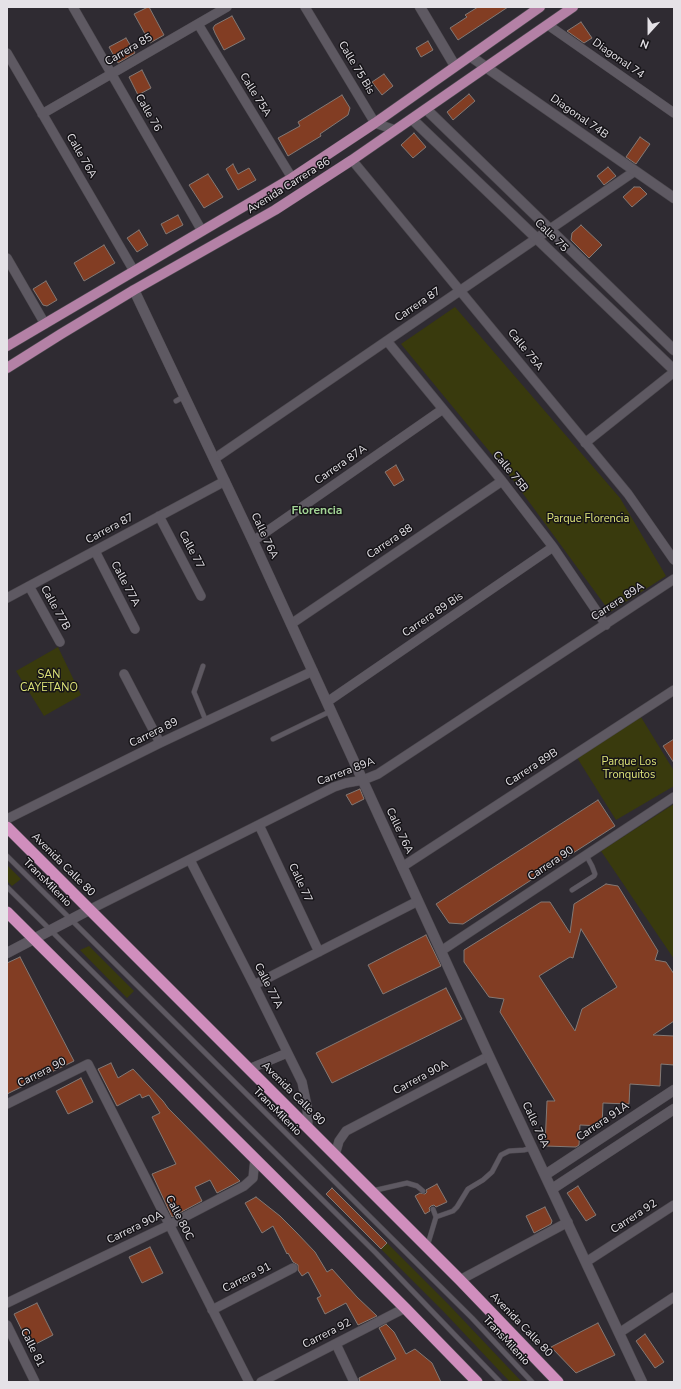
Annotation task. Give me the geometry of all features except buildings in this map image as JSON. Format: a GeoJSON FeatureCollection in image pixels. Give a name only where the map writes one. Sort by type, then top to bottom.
{"type":"FeatureCollection","features":[{"type":"Feature","properties":{"kind":"highway","name":"Avenida Calle 80"},"geometry":{"type":"LineString","coordinates":[[7,827],[460,1280],[558,1382]]}},
{"type":"Feature","properties":{"kind":"highway"},"geometry":{"type":"LineString","coordinates":[[7,912],[164,1070],[405,1308],[477,1382]]}},
{"type":"Feature","properties":{"kind":"main road","name":"Avenida Carrera 86"},"geometry":{"type":"LineString","coordinates":[[7,346],[292,178],[375,123],[540,7]]}},
{"type":"Feature","properties":{"kind":"main road","name":"Avenida Carrera 86"},"geometry":{"type":"LineString","coordinates":[[7,368],[60,334],[134,290],[252,224],[352,160],[573,7]]}},
{"type":"Feature","properties":{"kind":"street","name":"Calle 76"},"geometry":{"type":"LineString","coordinates":[[74,7],[202,231]]}},
{"type":"Feature","properties":{"kind":"street","name":"Carrera 85"},"geometry":{"type":"LineString","coordinates":[[42,114],[227,7]]}},
{"type":"Feature","properties":{"kind":"street","name":"Calle 75 Bis"},"geometry":{"type":"LineString","coordinates":[[305,7],[375,123]]}},
{"type":"Feature","properties":{"kind":"street"},"geometry":{"type":"LineString","coordinates":[[420,7],[455,66]]}},
{"type":"Feature","properties":{"kind":"street","name":"Calle 75A"},"geometry":{"type":"LineString","coordinates":[[198,24],[292,178]]}},
{"type":"Feature","properties":{"kind":"street","name":"Diagonal 74"},"geometry":{"type":"LineString","coordinates":[[548,25],[674,113]]}},
{"type":"Feature","properties":{"kind":"street","name":"Calle 76A"},"geometry":{"type":"LineString","coordinates":[[7,53],[134,271]]}},
{"type":"Feature","properties":{"kind":"street","name":"Diagonal 74B"},"geometry":{"type":"LineString","coordinates":[[470,56],[674,198]]}},
{"type":"Feature","properties":{"kind":"street","name":"Calle 75"},"geometry":{"type":"LineString","coordinates":[[426,109],[674,350]]}},
{"type":"Feature","properties":{"kind":"street","name":"Calle 75"},"geometry":{"type":"LineString","coordinates":[[412,118],[674,371]]}},
{"type":"Feature","properties":{"kind":"street"},"geometry":{"type":"LineString","coordinates":[[375,123],[395,130]]}},
{"type":"Feature","properties":{"kind":"street","name":"Calle 75A"},"geometry":{"type":"LineString","coordinates":[[352,160],[628,494],[674,560]]}},
{"type":"Feature","properties":{"kind":"street","name":"Carrera 87"},"geometry":{"type":"LineString","coordinates":[[214,459],[635,171]]}},
{"type":"Feature","properties":{"kind":"street"},"geometry":{"type":"LineString","coordinates":[[7,258],[45,324]]}},
{"type":"Feature","properties":{"kind":"street","name":"Calle 76A"},"geometry":{"type":"LineString","coordinates":[[134,290],[180,398],[214,459],[253,540],[489,1056],[642,1382]]}},
{"type":"Feature","properties":{"kind":"street","name":"Calle 75B"},"geometry":{"type":"LineString","coordinates":[[387,341],[502,481],[553,547],[606,625]]}},
{"type":"Feature","properties":{"kind":"street"},"geometry":{"type":"LineString","coordinates":[[585,443],[674,371]]}},
{"type":"Feature","properties":{"kind":"street","name":"Carrera 87A"},"geometry":{"type":"LineString","coordinates":[[253,540],[443,409]]}},
{"type":"Feature","properties":{"kind":"street","name":"Carrera 87"},"geometry":{"type":"LineString","coordinates":[[8,596],[225,481]]}},
{"type":"Feature","properties":{"kind":"street","name":"Carrera 88"},"geometry":{"type":"LineString","coordinates":[[291,624],[502,481]]}},
{"type":"Feature","properties":{"kind":"street","name":"Calle 77"},"geometry":{"type":"LineString","coordinates":[[159,516],[201,596]]}},
{"type":"Feature","properties":{"kind":"street","name":"Carrera 89 Bis"},"geometry":{"type":"LineString","coordinates":[[329,707],[553,547]]}},
{"type":"Feature","properties":{"kind":"street","name":"Calle 77A"},"geometry":{"type":"LineString","coordinates":[[94,551],[135,629]]}},
{"type":"Feature","properties":{"kind":"street","name":"Carrera 89A"},"geometry":{"type":"LineString","coordinates":[[7,953],[89,910],[334,787],[362,780],[378,774],[674,580]]}},
{"type":"Feature","properties":{"kind":"street","name":"Calle 77B"},"geometry":{"type":"LineString","coordinates":[[29,586],[60,642]]}},
{"type":"Feature","properties":{"kind":"street","name":"Carrera 89"},"geometry":{"type":"LineString","coordinates":[[7,819],[160,743],[313,671]]}},
{"type":"Feature","properties":{"kind":"street"},"geometry":{"type":"LineString","coordinates":[[124,674],[160,743]]}},
{"type":"Feature","properties":{"kind":"street","name":"Carrera 89B"},"geometry":{"type":"LineString","coordinates":[[402,867],[674,690]]}},
{"type":"Feature","properties":{"kind":"street","name":"Carrera 90"},"geometry":{"type":"LineString","coordinates":[[441,951],[674,797]]}},
{"type":"Feature","properties":{"kind":"street","name":"Calle 77"},"geometry":{"type":"LineString","coordinates":[[259,825],[319,952]]}},
{"type":"Feature","properties":{"kind":"street","name":"Calle 77A"},"geometry":{"type":"LineString","coordinates":[[190,860],[302,1082],[306,1094],[308,1128]]}},
{"type":"Feature","properties":{"kind":"street"},"geometry":{"type":"LineString","coordinates":[[254,985],[418,901]]}},
{"type":"Feature","properties":{"kind":"street"},"geometry":{"type":"LineString","coordinates":[[249,1069],[287,1053]]}},
{"type":"Feature","properties":{"kind":"street","name":"Carrera 90A"},"geometry":{"type":"LineString","coordinates":[[335,1155],[339,1141],[346,1130],[489,1056]]}},
{"type":"Feature","properties":{"kind":"street","name":"Carrera 90"},"geometry":{"type":"LineString","coordinates":[[7,1104],[88,1064]]}},
{"type":"Feature","properties":{"kind":"street","name":"Calle 80C"},"geometry":{"type":"LineString","coordinates":[[88,1064],[249,1382]]}},
{"type":"Feature","properties":{"kind":"street","name":"Carrera 91A"},"geometry":{"type":"LineString","coordinates":[[545,1175],[674,1090]]}},
{"type":"Feature","properties":{"kind":"street"},"geometry":{"type":"LineString","coordinates":[[552,1189],[674,1109]]}},
{"type":"Feature","properties":{"kind":"street","name":"Carrera 90A"},"geometry":{"type":"LineString","coordinates":[[7,1303],[169,1225],[249,1182],[252,1178],[255,1159]]}},
{"type":"Feature","properties":{"kind":"street","name":"Carrera 92"},"geometry":{"type":"LineString","coordinates":[[586,1262],[674,1205]]}},
{"type":"Feature","properties":{"kind":"street"},"geometry":{"type":"LineString","coordinates":[[460,1280],[568,1222]]}},
{"type":"Feature","properties":{"kind":"street","name":"Carrera 91"},"geometry":{"type":"LineString","coordinates":[[212,1310],[293,1268]]}},
{"type":"Feature","properties":{"kind":"street"},"geometry":{"type":"LineString","coordinates":[[619,1333],[674,1297]]}},
{"type":"Feature","properties":{"kind":"street","name":"Carrera 92"},"geometry":{"type":"LineString","coordinates":[[261,1382],[405,1308]]}},
{"type":"Feature","properties":{"kind":"street","name":"Calle 81"},"geometry":{"type":"LineString","coordinates":[[7,1325],[35,1382]]}},
{"type":"Feature","properties":{"kind":"street"},"geometry":{"type":"LineString","coordinates":[[336,1344],[354,1382]]}},
{"type":"Feature","properties":{"kind":"lane"},"geometry":{"type":"LineString","coordinates":[[203,666],[194,692],[206,721]]}},
{"type":"Feature","properties":{"kind":"lane"},"geometry":{"type":"LineString","coordinates":[[273,739],[329,707]]}},
{"type":"Feature","properties":{"kind":"lane"},"geometry":{"type":"LineString","coordinates":[[572,890],[595,874],[586,855]]}},
{"type":"Feature","properties":{"kind":"lane","name":"TransMilenio"},"geometry":{"type":"LineString","coordinates":[[7,856],[472,1318],[532,1382]]}},
{"type":"Feature","properties":{"kind":"lane"},"geometry":{"type":"LineString","coordinates":[[7,887],[376,1253],[500,1382]]}},
{"type":"Feature","properties":{"kind":"lane"},"geometry":{"type":"LineString","coordinates":[[436,1217],[453,1211],[468,1190],[492,1172],[501,1155],[509,1151],[532,1148]]}},
{"type":"Feature","properties":{"kind":"lane"},"geometry":{"type":"LineString","coordinates":[[371,1191],[407,1183],[417,1186],[423,1191]]}},
{"type":"Feature","properties":{"kind":"lane"},"geometry":{"type":"LineString","coordinates":[[427,1247],[436,1217],[433,1209]]}},
{"type":"Feature","properties":{"kind":"green space","name":"Parque Florencia"},"geometry":{"type":"Polygon","coordinates":[[[455,307],[620,498],[666,576],[610,612],[513,480],[401,344],[455,307]]]}},
{"type":"Feature","properties":{"kind":"green space","name":"SAN CAYETANO"},"geometry":{"type":"Polygon","coordinates":[[[58,647],[81,695],[44,716],[16,671],[58,647]]]}},
{"type":"Feature","properties":{"kind":"green space","name":"Parque Los Tronquitos"},"geometry":{"type":"Polygon","coordinates":[[[641,717],[674,771],[674,786],[616,820],[576,756],[641,717]]]}},
{"type":"Feature","properties":{"kind":"green space"},"geometry":{"type":"Polygon","coordinates":[[[674,804],[674,959],[601,851],[674,804]]]}},
{"type":"Feature","properties":{"kind":"green space"},"geometry":{"type":"Polygon","coordinates":[[[7,865],[21,879],[12,886],[7,881],[7,865]]]}},
{"type":"Feature","properties":{"kind":"green space"},"geometry":{"type":"Polygon","coordinates":[[[89,946],[134,991],[127,998],[80,950],[89,946]]]}},
{"type":"Feature","properties":{"kind":"green space"},"geometry":{"type":"Polygon","coordinates":[[[387,1243],[449,1305],[522,1382],[510,1382],[444,1312],[381,1249],[387,1243]]]}},
{"type":"Feature","properties":{"kind":"district","name":"Florencia"},"geometry":{"type":"Point","coordinates":[317,511]}}]}
